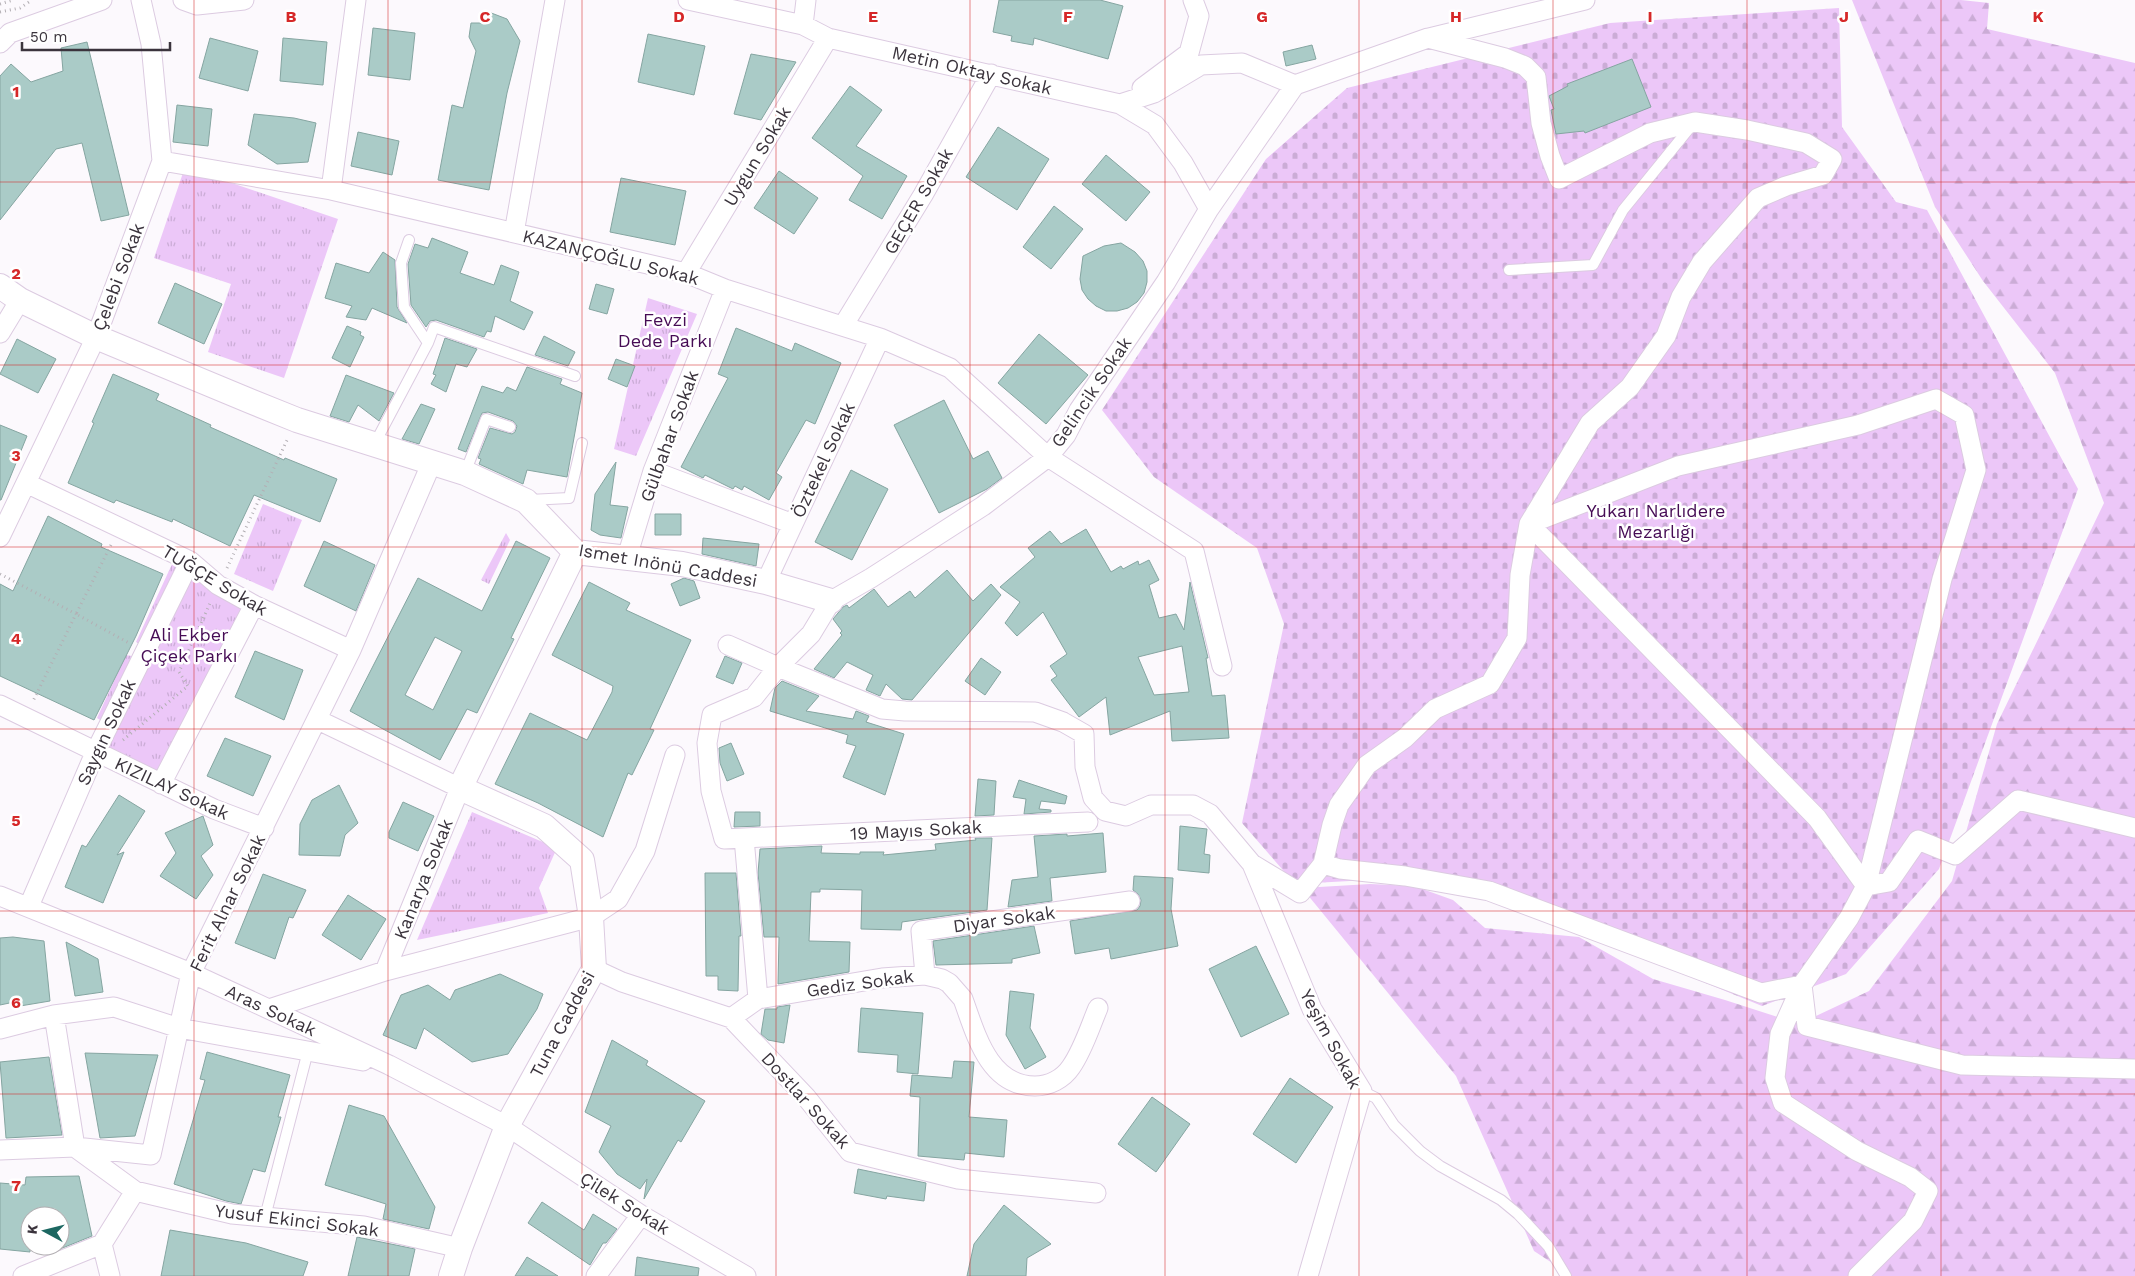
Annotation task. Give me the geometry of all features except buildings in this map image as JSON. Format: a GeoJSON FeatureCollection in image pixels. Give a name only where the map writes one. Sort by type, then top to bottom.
{"type":"FeatureCollection","features":[{"type":"Feature","properties":{"kind":"street"},"geometry":{"type":"LineString","coordinates":[[0,43],[10,33],[102,0]]}},
{"type":"Feature","properties":{"kind":"street","name":"Çelebi Sokak"},"geometry":{"type":"LineString","coordinates":[[0,537],[4,517],[26,483],[96,337],[162,161],[151,44],[141,0]]}},
{"type":"Feature","properties":{"kind":"street"},"geometry":{"type":"LineString","coordinates":[[183,0],[197,5],[244,0]]}},
{"type":"Feature","properties":{"kind":"street"},"geometry":{"type":"LineString","coordinates":[[332,190],[356,0]]}},
{"type":"Feature","properties":{"kind":"street"},"geometry":{"type":"LineString","coordinates":[[514,233],[555,0]]}},
{"type":"Feature","properties":{"kind":"street","name":"Metin Oktay Sokak"},"geometry":{"type":"LineString","coordinates":[[688,0],[802,25],[828,38],[1120,104],[1155,125],[1183,163],[1210,209]]}},
{"type":"Feature","properties":{"kind":"street"},"geometry":{"type":"LineString","coordinates":[[802,25],[806,0]]}},
{"type":"Feature","properties":{"kind":"street"},"geometry":{"type":"LineString","coordinates":[[1120,104],[1189,53],[1199,16],[1194,0]]}},
{"type":"Feature","properties":{"kind":"street"},"geometry":{"type":"LineString","coordinates":[[1120,104],[1154,93],[1201,66],[1242,63],[1295,85],[1428,38],[1584,0]]}},
{"type":"Feature","properties":{"kind":"street","name":"Uygun Sokak"},"geometry":{"type":"LineString","coordinates":[[686,273],[828,38]]}},
{"type":"Feature","properties":{"kind":"street"},"geometry":{"type":"LineString","coordinates":[[728,645],[882,709],[905,711],[1034,712],[1063,722],[1084,734],[1085,767],[1093,798],[1105,811],[1126,816],[1151,805],[1193,805],[1210,814],[1252,864],[1300,893],[1323,864],[1332,825],[1339,805],[1367,766],[1405,738],[1435,709],[1490,684],[1517,638],[1520,575],[1529,524],[1590,423],[1630,387],[1666,336],[1681,298],[1702,262],[1758,198],[1786,186],[1823,175],[1832,160],[1806,143],[1747,130],[1695,122],[1650,133],[1560,179],[1550,156],[1541,123],[1536,77],[1525,66],[1505,58],[1428,38]]}},
{"type":"Feature","properties":{"kind":"street","name":"GEÇER Sokak"},"geometry":{"type":"LineString","coordinates":[[843,326],[923,195],[990,74]]}},
{"type":"Feature","properties":{"kind":"street","name":"Gelincik Sokak"},"geometry":{"type":"LineString","coordinates":[[831,600],[871,578],[983,506],[1048,457],[1066,435],[1079,410],[1166,282],[1210,209],[1295,85]]}},
{"type":"Feature","properties":{"kind":"street","name":"KAZANÇOĞLU Sokak"},"geometry":{"type":"LineString","coordinates":[[162,161],[332,190],[686,273],[725,289],[880,338],[950,368],[1048,457],[1194,552],[1222,666]]}},
{"type":"Feature","properties":{"kind":"street","name":"Ismet Inönü Caddesi"},"geometry":{"type":"LineString","coordinates":[[0,286],[20,300],[96,337],[297,420],[465,473],[526,501],[575,552],[682,564],[766,582],[831,600]]}},
{"type":"Feature","properties":{"kind":"street","name":"Gülbahar Sokak"},"geometry":{"type":"LineString","coordinates":[[627,557],[653,471],[725,289]]}},
{"type":"Feature","properties":{"kind":"street"},"geometry":{"type":"LineString","coordinates":[[0,332],[20,300]]}},
{"type":"Feature","properties":{"kind":"street","name":"Öztekel Sokak"},"geometry":{"type":"LineString","coordinates":[[766,582],[880,338]]}},
{"type":"Feature","properties":{"kind":"street"},"geometry":{"type":"LineString","coordinates":[[1529,524],[1678,466],[1858,425],[1936,399],[1964,415],[1976,470],[1942,579],[1866,886],[1848,918],[1802,985],[1780,1034],[1775,1078],[1783,1103],[1858,1151],[1910,1177],[1928,1191],[1913,1221],[1858,1276]]}},
{"type":"Feature","properties":{"kind":"street","name":"Ferit Alnar Sokak"},"geometry":{"type":"LineString","coordinates":[[75,1147],[152,1155],[191,973],[318,720],[351,650],[432,462]]}},
{"type":"Feature","properties":{"kind":"street"},"geometry":{"type":"LineString","coordinates":[[653,471],[793,524]]}},
{"type":"Feature","properties":{"kind":"street","name":"TUĞÇE Sokak"},"geometry":{"type":"LineString","coordinates":[[26,483],[190,561],[218,585],[254,605],[351,650]]}},
{"type":"Feature","properties":{"kind":"street"},"geometry":{"type":"LineString","coordinates":[[1529,524],[1817,818],[1866,886]]}},
{"type":"Feature","properties":{"kind":"street"},"geometry":{"type":"LineString","coordinates":[[318,720],[460,788],[575,552]]}},
{"type":"Feature","properties":{"kind":"street","name":"Saygın Sokak"},"geometry":{"type":"LineString","coordinates":[[29,906],[95,753],[190,561]]}},
{"type":"Feature","properties":{"kind":"street"},"geometry":{"type":"LineString","coordinates":[[778,667],[811,634],[831,600]]}},
{"type":"Feature","properties":{"kind":"street"},"geometry":{"type":"LineString","coordinates":[[162,784],[254,605]]}},
{"type":"Feature","properties":{"kind":"street","name":"19 Mayıs Sokak"},"geometry":{"type":"LineString","coordinates":[[778,667],[754,697],[712,715],[706,743],[711,791],[724,839],[1088,822]]}},
{"type":"Feature","properties":{"kind":"street","name":"KIZILAY Sokak"},"geometry":{"type":"LineString","coordinates":[[0,705],[95,753],[214,809],[264,828]]}},
{"type":"Feature","properties":{"kind":"street"},"geometry":{"type":"LineString","coordinates":[[269,1009],[385,970],[591,917],[618,899],[645,851],[675,755]]}},
{"type":"Feature","properties":{"kind":"street","name":"Tuna Caddesi"},"geometry":{"type":"LineString","coordinates":[[451,1276],[507,1126],[594,969],[591,917],[582,860],[544,826],[460,788]]}},
{"type":"Feature","properties":{"kind":"street","name":"Kanarya Sokak"},"geometry":{"type":"LineString","coordinates":[[385,970],[460,788]]}},
{"type":"Feature","properties":{"kind":"street"},"geometry":{"type":"LineString","coordinates":[[1866,886],[1889,882],[1918,840],[1955,855],[2018,800],[2135,828]]}},
{"type":"Feature","properties":{"kind":"street"},"geometry":{"type":"LineString","coordinates":[[731,1018],[758,998],[744,838]]}},
{"type":"Feature","properties":{"kind":"street","name":"Yeşim Sokak"},"geometry":{"type":"LineString","coordinates":[[1252,864],[1312,1009],[1362,1090],[1308,1276]]}},
{"type":"Feature","properties":{"kind":"street"},"geometry":{"type":"LineString","coordinates":[[1323,864],[1340,869],[1405,876],[1489,891],[1761,994],[1802,985]]}},
{"type":"Feature","properties":{"kind":"street","name":"Aras Sokak"},"geometry":{"type":"LineString","coordinates":[[0,896],[29,906],[191,973],[389,1065],[507,1126]]}},
{"type":"Feature","properties":{"kind":"street","name":"Diyar Sokak"},"geometry":{"type":"LineString","coordinates":[[925,975],[921,930],[1130,901]]}},
{"type":"Feature","properties":{"kind":"street"},"geometry":{"type":"LineString","coordinates":[[0,907],[29,906]]}},
{"type":"Feature","properties":{"kind":"street","name":"Dostlar Sokak"},"geometry":{"type":"LineString","coordinates":[[594,969],[630,984],[731,1018],[806,1097],[850,1152],[958,1179],[1096,1193]]}},
{"type":"Feature","properties":{"kind":"street","name":"Gediz Sokak"},"geometry":{"type":"LineString","coordinates":[[758,998],[882,978],[925,975],[942,979],[957,990],[963,999],[991,1064],[1005,1078],[1026,1086],[1050,1084],[1065,1074],[1076,1059],[1098,1008]]}},
{"type":"Feature","properties":{"kind":"street"},"geometry":{"type":"LineString","coordinates":[[1802,985],[1807,1026],[1962,1065],[2135,1070]]}},
{"type":"Feature","properties":{"kind":"street"},"geometry":{"type":"LineString","coordinates":[[0,1029],[54,1015],[114,1007],[179,1028],[389,1065]]}},
{"type":"Feature","properties":{"kind":"street"},"geometry":{"type":"LineString","coordinates":[[54,1015],[75,1147]]}},
{"type":"Feature","properties":{"kind":"street","name":"Çilek Sokak"},"geometry":{"type":"LineString","coordinates":[[507,1126],[641,1215],[746,1276]]}},
{"type":"Feature","properties":{"kind":"street"},"geometry":{"type":"LineString","coordinates":[[0,1150],[75,1147],[134,1191],[102,1244],[23,1276]]}},
{"type":"Feature","properties":{"kind":"street","name":"Yusuf Ekinci Sokak"},"geometry":{"type":"LineString","coordinates":[[134,1191],[232,1214],[364,1226],[460,1248]]}},
{"type":"Feature","properties":{"kind":"street"},"geometry":{"type":"LineString","coordinates":[[596,1276],[641,1215]]}},
{"type":"Feature","properties":{"kind":"street"},"geometry":{"type":"LineString","coordinates":[[102,1244],[110,1276]]}},
{"type":"Feature","properties":{"kind":"lane"},"geometry":{"type":"LineString","coordinates":[[1509,270],[1593,266],[1623,210],[1695,122]]}},
{"type":"Feature","properties":{"kind":"lane"},"geometry":{"type":"LineString","coordinates":[[409,240],[402,263],[404,307],[428,343]]}},
{"type":"Feature","properties":{"kind":"lane"},"geometry":{"type":"LineString","coordinates":[[365,441],[428,343],[434,327],[575,376]]}},
{"type":"Feature","properties":{"kind":"lane"},"geometry":{"type":"LineString","coordinates":[[465,473],[486,419],[510,427]]}},
{"type":"Feature","properties":{"kind":"lane"},"geometry":{"type":"LineString","coordinates":[[526,501],[569,498],[582,444]]}},
{"type":"Feature","properties":{"kind":"lane"},"geometry":{"type":"LineString","coordinates":[[265,1217],[308,1051]]}},
{"type":"Feature","properties":{"kind":"lane"},"geometry":{"type":"LineString","coordinates":[[1362,1090],[1376,1098],[1394,1124],[1420,1151],[1440,1166],[1495,1196],[1518,1214],[1548,1246],[1566,1276]]}},
{"type":"Feature","properties":{"kind":"path"},"geometry":{"type":"LineString","coordinates":[[0,4],[13,0]]}},
{"type":"Feature","properties":{"kind":"path"},"geometry":{"type":"LineString","coordinates":[[0,12],[20,8],[32,0]]}},
{"type":"Feature","properties":{"kind":"path"},"geometry":{"type":"LineString","coordinates":[[123,740],[188,686],[178,672],[297,420]]}},
{"type":"Feature","properties":{"kind":"path"},"geometry":{"type":"LineString","coordinates":[[24,718],[120,528]]}},
{"type":"Feature","properties":{"kind":"path"},"geometry":{"type":"LineString","coordinates":[[0,574],[144,652]]}},
{"type":"Feature","properties":{"kind":"green space"},"geometry":{"type":"Polygon","coordinates":[[[1852,0],[1961,0],[1989,3],[1987,29],[2135,63],[2135,1276],[1572,1276],[1534,1251],[1456,1076],[1302,888],[1370,884],[1414,886],[1453,900],[1485,928],[1579,937],[1653,979],[1799,1024],[1869,991],[1952,881],[1997,724],[2104,503],[2055,373],[1983,281],[1935,207],[1852,0]]]}},
{"type":"Feature","properties":{"kind":"green space","name":"Yukarı Narlıdere Mezarlığı"},"geometry":{"type":"Polygon","coordinates":[[[1839,8],[1842,127],[1896,202],[1927,210],[2078,489],[1939,869],[1846,974],[1762,1006],[1603,941],[1491,901],[1386,879],[1295,884],[1242,823],[1284,624],[1257,548],[1154,477],[1102,410],[1266,159],[1347,88],[1610,23],[1839,8]]]}},
{"type":"Feature","properties":{"kind":"green space"},"geometry":{"type":"Polygon","coordinates":[[[185,167],[338,219],[284,378],[208,352],[231,284],[154,258],[185,167]]]}},
{"type":"Feature","properties":{"kind":"green space","name":"Fevzi Dede Parkı"},"geometry":{"type":"Polygon","coordinates":[[[648,298],[697,314],[636,456],[614,449],[648,298]]]}},
{"type":"Feature","properties":{"kind":"green space"},"geometry":{"type":"Polygon","coordinates":[[[263,504],[302,520],[273,591],[234,574],[263,504]]]}},
{"type":"Feature","properties":{"kind":"green space"},"geometry":{"type":"Polygon","coordinates":[[[506,533],[510,540],[489,584],[481,580],[506,533]]]}},
{"type":"Feature","properties":{"kind":"green space"},"geometry":{"type":"Polygon","coordinates":[[[173,562],[184,568],[144,646],[136,642],[173,562]]]}},
{"type":"Feature","properties":{"kind":"green space","name":"Ali Ekber Çiçek Parkı"},"geometry":{"type":"Polygon","coordinates":[[[189,575],[243,606],[158,775],[106,745],[189,575]]]}},
{"type":"Feature","properties":{"kind":"green space"},"geometry":{"type":"Polygon","coordinates":[[[126,655],[137,657],[105,723],[97,718],[126,655]]]}},
{"type":"Feature","properties":{"kind":"green space"},"geometry":{"type":"Polygon","coordinates":[[[472,812],[557,848],[539,888],[548,913],[417,940],[472,812]]]}}]}
